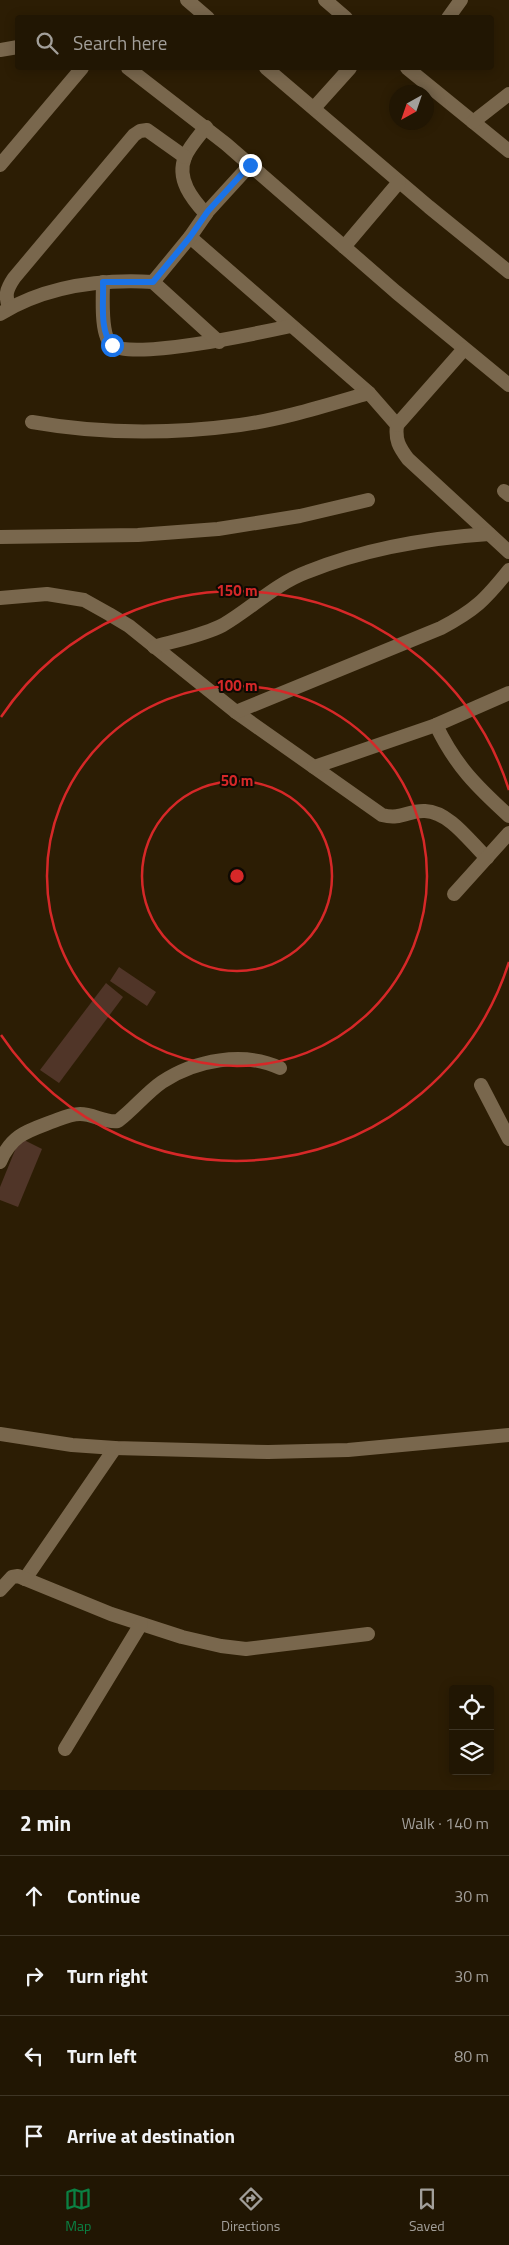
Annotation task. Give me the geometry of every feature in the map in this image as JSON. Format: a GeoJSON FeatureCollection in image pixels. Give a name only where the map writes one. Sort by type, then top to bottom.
{"type":"FeatureCollection","features":[{"type":"Feature","properties":{"kind":"street"},"geometry":{"type":"LineString","coordinates":[[187,0],[204,15]]}},
{"type":"Feature","properties":{"kind":"street"},"geometry":{"type":"LineString","coordinates":[[325,0],[342,15]]}},
{"type":"Feature","properties":{"kind":"street"},"geometry":{"type":"LineString","coordinates":[[450,15],[461,0]]}},
{"type":"Feature","properties":{"kind":"street"},"geometry":{"type":"LineString","coordinates":[[0,50],[15,48]]}},
{"type":"Feature","properties":{"kind":"street"},"geometry":{"type":"LineString","coordinates":[[0,165],[80,70]]}},
{"type":"Feature","properties":{"kind":"street"},"geometry":{"type":"LineString","coordinates":[[131,70],[206,127],[464,350],[509,385]]}},
{"type":"Feature","properties":{"kind":"street"},"geometry":{"type":"LineString","coordinates":[[268,70],[399,182],[509,272]]}},
{"type":"Feature","properties":{"kind":"street"},"geometry":{"type":"LineString","coordinates":[[314,108],[348,70]]}},
{"type":"Feature","properties":{"kind":"street"},"geometry":{"type":"LineString","coordinates":[[409,70],[509,151]]}},
{"type":"Feature","properties":{"kind":"street"},"geometry":{"type":"LineString","coordinates":[[473,122],[509,94]]}},
{"type":"Feature","properties":{"kind":"street"},"geometry":{"type":"LineString","coordinates":[[206,127],[185,157],[184,183],[191,197],[206,214]]}},
{"type":"Feature","properties":{"kind":"street"},"geometry":{"type":"LineString","coordinates":[[185,157],[147,130],[140,130],[134,135],[14,278],[7,289],[4,311],[58,289],[103,282],[153,282],[219,342]]}},
{"type":"Feature","properties":{"kind":"street"},"geometry":{"type":"LineString","coordinates":[[153,282],[190,237],[206,214],[250,165]]}},
{"type":"Feature","properties":{"kind":"street"},"geometry":{"type":"LineString","coordinates":[[344,247],[399,182]]}},
{"type":"Feature","properties":{"kind":"street"},"geometry":{"type":"LineString","coordinates":[[190,237],[369,392],[397,426]]}},
{"type":"Feature","properties":{"kind":"street"},"geometry":{"type":"LineString","coordinates":[[103,282],[105,330],[108,340],[118,348],[158,349],[219,342],[291,326]]}},
{"type":"Feature","properties":{"kind":"street"},"geometry":{"type":"LineString","coordinates":[[464,350],[397,426],[396,438],[408,459],[509,552]]}},
{"type":"Feature","properties":{"kind":"street"},"geometry":{"type":"LineString","coordinates":[[32,422],[59,427],[125,432],[240,425],[300,413],[369,392]]}},
{"type":"Feature","properties":{"kind":"street"},"geometry":{"type":"LineString","coordinates":[[0,537],[138,535],[218,529],[300,516],[368,500]]}},
{"type":"Feature","properties":{"kind":"street"},"geometry":{"type":"LineString","coordinates":[[154,647],[221,626],[283,583],[306,572],[409,543],[489,534]]}},
{"type":"Feature","properties":{"kind":"street"},"geometry":{"type":"LineString","coordinates":[[236,712],[441,628],[470,612],[483,601],[509,570]]}},
{"type":"Feature","properties":{"kind":"street"},"geometry":{"type":"LineString","coordinates":[[0,598],[48,594],[84,600],[129,626],[236,712],[382,815],[394,818],[424,811],[438,814],[451,822],[487,858]]}},
{"type":"Feature","properties":{"kind":"street"},"geometry":{"type":"LineString","coordinates":[[314,767],[436,725],[509,693]]}},
{"type":"Feature","properties":{"kind":"street"},"geometry":{"type":"LineString","coordinates":[[436,725],[448,751],[465,773],[509,816]]}},
{"type":"Feature","properties":{"kind":"street"},"geometry":{"type":"LineString","coordinates":[[454,894],[509,833]]}},
{"type":"Feature","properties":{"kind":"street"},"geometry":{"type":"LineString","coordinates":[[0,1162],[8,1146],[23,1132],[69,1116],[80,1114],[112,1122],[118,1121],[161,1083],[184,1069],[240,1059],[268,1062],[280,1068]]}},
{"type":"Feature","properties":{"kind":"street"},"geometry":{"type":"LineString","coordinates":[[481,1085],[509,1138]]}},
{"type":"Feature","properties":{"kind":"street"},"geometry":{"type":"LineString","coordinates":[[0,1434],[72,1445],[115,1448],[268,1452],[348,1450],[509,1435]]}},
{"type":"Feature","properties":{"kind":"street"},"geometry":{"type":"LineString","coordinates":[[25,1579],[115,1448]]}},
{"type":"Feature","properties":{"kind":"street"},"geometry":{"type":"LineString","coordinates":[[0,1590],[12,1577],[18,1576],[70,1599],[182,1637],[246,1650],[368,1634]]}},
{"type":"Feature","properties":{"kind":"street"},"geometry":{"type":"LineString","coordinates":[[65,1749],[142,1624]]}},
{"type":"Feature","properties":{"kind":"building"},"geometry":{"type":"Polygon","coordinates":[[[119,967],[156,992],[147,1006],[110,981],[119,967]]]}},
{"type":"Feature","properties":{"kind":"building"},"geometry":{"type":"Polygon","coordinates":[[[106,983],[123,997],[59,1083],[40,1070],[106,983]]]}},
{"type":"Feature","properties":{"kind":"building"},"geometry":{"type":"Polygon","coordinates":[[[20,1138],[42,1149],[18,1207],[0,1200],[0,1187],[20,1138]]]}},
{"type":"Feature","properties":{"kind":"route"},"geometry":{"type":"LineString","coordinates":[[112,345],[108,340],[105,330],[103,282],[123,280],[153,282],[190,237],[208,211],[250,165]]}}]}
